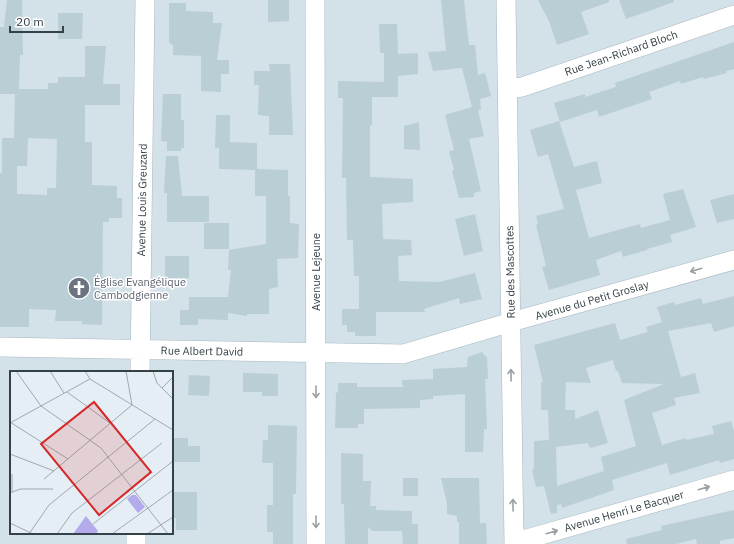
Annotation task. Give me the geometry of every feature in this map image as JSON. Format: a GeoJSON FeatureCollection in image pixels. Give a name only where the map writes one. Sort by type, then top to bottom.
{"type":"FeatureCollection","features":[{"type":"Feature","properties":{"kind":"street","name":"Avenue Louis Greuzard"},"geometry":{"type":"LineString","coordinates":[[140,371],[145,0]]}},
{"type":"Feature","properties":{"kind":"street","name":"Avenue Lejeune"},"geometry":{"type":"LineString","coordinates":[[315,0],[316,544]]}},
{"type":"Feature","properties":{"kind":"street","name":"Rue des Mascottes"},"geometry":{"type":"LineString","coordinates":[[506,0],[514,541]]}},
{"type":"Feature","properties":{"kind":"street","name":"Rue Jean-Richard Bloch"},"geometry":{"type":"LineString","coordinates":[[508,89],[522,87],[734,14]]}},
{"type":"Feature","properties":{"kind":"street","name":"Avenue du Petit Groslay"},"geometry":{"type":"LineString","coordinates":[[403,354],[511,322],[734,260]]}},
{"type":"Feature","properties":{"kind":"street","name":"Rue Albert David"},"geometry":{"type":"LineString","coordinates":[[0,347],[403,354]]}},
{"type":"Feature","properties":{"kind":"street","name":"Avenue Henri Le Bacquer"},"geometry":{"type":"LineString","coordinates":[[514,541],[527,539],[734,480]]}},
{"type":"Feature","properties":{"kind":"shaded area"},"geometry":{"type":"Polygon","coordinates":[[[0,0],[734,0],[734,544],[0,544],[0,0]]]}},
{"type":"Feature","properties":{"kind":"building"},"geometry":{"type":"Polygon","coordinates":[[[7,0],[22,0],[23,55],[20,55],[19,89],[48,89],[48,83],[58,83],[58,77],[85,77],[85,46],[106,46],[103,84],[120,84],[120,105],[85,105],[85,142],[92,142],[92,185],[117,186],[117,198],[122,198],[122,218],[109,218],[109,222],[103,222],[102,325],[82,324],[82,321],[55,321],[56,310],[29,309],[29,327],[0,327],[0,173],[2,173],[2,138],[14,138],[15,94],[0,94],[0,27],[4,27],[7,0]],[[28,138],[27,166],[17,166],[17,194],[47,195],[47,188],[56,188],[57,139],[28,138]]]}},
{"type":"Feature","properties":{"kind":"building"},"geometry":{"type":"Polygon","coordinates":[[[268,0],[289,0],[289,21],[268,22],[268,0]]]}},
{"type":"Feature","properties":{"kind":"building"},"geometry":{"type":"Polygon","coordinates":[[[441,0],[464,0],[469,45],[475,45],[478,75],[485,73],[491,96],[480,99],[481,110],[478,110],[484,136],[469,139],[481,191],[474,193],[474,197],[459,198],[452,171],[454,170],[449,151],[454,150],[445,115],[472,107],[462,68],[433,71],[428,52],[446,51],[441,0]]]}},
{"type":"Feature","properties":{"kind":"building"},"geometry":{"type":"Polygon","coordinates":[[[538,0],[609,0],[609,2],[581,12],[589,34],[557,45],[549,21],[538,0]]]}},
{"type":"Feature","properties":{"kind":"building"},"geometry":{"type":"Polygon","coordinates":[[[619,0],[674,0],[674,2],[626,19],[619,0]]]}},
{"type":"Feature","properties":{"kind":"building"},"geometry":{"type":"Polygon","coordinates":[[[169,3],[186,3],[186,11],[213,12],[213,23],[222,23],[217,60],[229,60],[229,74],[221,74],[221,92],[201,91],[201,56],[173,55],[173,45],[169,43],[169,3]]]}},
{"type":"Feature","properties":{"kind":"building"},"geometry":{"type":"Polygon","coordinates":[[[58,13],[83,13],[82,39],[58,39],[58,13]]]}},
{"type":"Feature","properties":{"kind":"building"},"geometry":{"type":"Polygon","coordinates":[[[379,24],[397,24],[398,54],[418,53],[418,74],[398,76],[398,97],[372,97],[372,125],[370,125],[370,177],[413,179],[413,202],[382,204],[383,239],[411,240],[412,255],[398,256],[399,281],[439,282],[475,273],[482,299],[460,304],[459,298],[424,309],[425,312],[376,312],[376,336],[355,336],[355,332],[347,332],[347,325],[342,325],[342,309],[359,309],[359,276],[354,276],[353,240],[347,240],[346,178],[342,178],[343,98],[338,98],[338,81],[384,82],[384,53],[380,53],[379,24]]]}},
{"type":"Feature","properties":{"kind":"building"},"geometry":{"type":"Polygon","coordinates":[[[734,42],[734,69],[726,71],[727,73],[704,79],[703,77],[681,84],[680,81],[649,92],[652,99],[599,117],[597,110],[560,122],[554,103],[585,94],[585,97],[616,87],[615,83],[734,42]]]}},
{"type":"Feature","properties":{"kind":"building"},"geometry":{"type":"Polygon","coordinates":[[[269,64],[290,64],[293,135],[269,135],[269,116],[258,115],[259,85],[254,85],[254,71],[270,71],[269,64]]]}},
{"type":"Feature","properties":{"kind":"building"},"geometry":{"type":"Polygon","coordinates":[[[163,94],[181,94],[181,120],[184,120],[184,148],[181,148],[181,151],[167,151],[167,142],[161,141],[163,94]]]}},
{"type":"Feature","properties":{"kind":"building"},"geometry":{"type":"Polygon","coordinates":[[[216,115],[230,115],[230,142],[257,143],[257,169],[288,170],[290,223],[299,224],[298,258],[277,259],[278,287],[269,289],[269,314],[247,314],[247,316],[228,313],[228,320],[198,319],[198,325],[180,325],[180,310],[189,310],[189,297],[228,297],[231,270],[228,270],[229,250],[266,244],[266,196],[255,196],[255,170],[219,169],[219,148],[215,148],[216,115]]]}},
{"type":"Feature","properties":{"kind":"building"},"geometry":{"type":"Polygon","coordinates":[[[559,121],[574,167],[597,161],[602,183],[576,190],[589,238],[640,224],[641,228],[670,220],[663,194],[683,189],[696,227],[670,235],[672,242],[623,257],[621,251],[596,260],[600,275],[549,290],[542,267],[546,266],[536,225],[538,224],[536,216],[564,209],[548,154],[538,157],[530,130],[559,121]]]}},
{"type":"Feature","properties":{"kind":"building"},"geometry":{"type":"Polygon","coordinates":[[[419,122],[420,150],[404,149],[404,126],[419,122]]]}},
{"type":"Feature","properties":{"kind":"building"},"geometry":{"type":"Polygon","coordinates":[[[166,156],[178,156],[182,196],[209,196],[209,222],[167,222],[167,193],[164,193],[166,156]]]}},
{"type":"Feature","properties":{"kind":"building"},"geometry":{"type":"Polygon","coordinates":[[[734,194],[734,219],[717,223],[710,200],[734,194]]]}},
{"type":"Feature","properties":{"kind":"building"},"geometry":{"type":"Polygon","coordinates":[[[475,214],[483,251],[464,256],[455,219],[475,214]]]}},
{"type":"Feature","properties":{"kind":"building"},"geometry":{"type":"Polygon","coordinates":[[[204,223],[229,223],[229,249],[204,249],[204,223]]]}},
{"type":"Feature","properties":{"kind":"building"},"geometry":{"type":"Polygon","coordinates":[[[165,256],[189,256],[189,278],[165,278],[165,256]]]}},
{"type":"Feature","properties":{"kind":"building"},"geometry":{"type":"Polygon","coordinates":[[[734,296],[734,326],[714,332],[711,323],[668,331],[681,377],[695,373],[700,393],[674,398],[676,405],[652,413],[662,445],[686,438],[686,440],[714,434],[712,426],[731,421],[734,431],[734,459],[720,463],[719,460],[670,475],[667,463],[612,480],[614,490],[562,508],[561,504],[557,505],[557,513],[551,514],[544,486],[536,487],[532,469],[534,469],[534,441],[549,440],[548,410],[541,410],[541,382],[543,382],[534,345],[615,323],[620,340],[648,332],[646,327],[662,322],[657,307],[674,302],[675,305],[701,298],[703,304],[734,296]],[[613,360],[586,368],[591,383],[566,382],[565,410],[575,410],[575,419],[598,410],[608,443],[590,448],[588,443],[556,447],[557,486],[604,471],[601,457],[636,446],[624,400],[664,384],[622,383],[618,371],[616,371],[613,360]]]}},
{"type":"Feature","properties":{"kind":"building"},"geometry":{"type":"Polygon","coordinates":[[[482,352],[487,358],[488,379],[485,379],[487,429],[484,429],[483,452],[465,452],[465,394],[433,396],[433,399],[420,400],[420,408],[364,409],[364,424],[358,424],[358,428],[335,428],[336,393],[338,392],[338,383],[357,383],[357,387],[403,387],[402,380],[433,379],[433,369],[467,367],[468,357],[482,352]]]}},
{"type":"Feature","properties":{"kind":"building"},"geometry":{"type":"Polygon","coordinates":[[[243,373],[278,374],[278,396],[262,396],[262,392],[243,392],[243,373]]]}},
{"type":"Feature","properties":{"kind":"building"},"geometry":{"type":"Polygon","coordinates":[[[189,375],[210,376],[209,396],[188,395],[189,375]]]}},
{"type":"Feature","properties":{"kind":"building"},"geometry":{"type":"Polygon","coordinates":[[[268,425],[297,426],[296,494],[293,494],[293,544],[273,544],[273,532],[267,532],[267,505],[273,505],[273,463],[262,463],[263,440],[268,440],[268,425]]]}},
{"type":"Feature","properties":{"kind":"building"},"geometry":{"type":"Polygon","coordinates":[[[173,438],[188,438],[188,446],[200,446],[200,462],[173,462],[173,438]]]}},
{"type":"Feature","properties":{"kind":"building"},"geometry":{"type":"Polygon","coordinates":[[[341,453],[363,454],[363,481],[371,481],[370,506],[376,506],[376,510],[412,511],[412,524],[418,524],[418,544],[403,544],[402,531],[373,531],[368,527],[368,544],[345,544],[344,504],[341,504],[341,453]]]}},
{"type":"Feature","properties":{"kind":"building"},"geometry":{"type":"Polygon","coordinates":[[[403,478],[418,478],[418,496],[403,496],[403,478]]]}},
{"type":"Feature","properties":{"kind":"building"},"geometry":{"type":"Polygon","coordinates":[[[441,478],[479,478],[480,523],[486,523],[487,544],[459,544],[459,522],[457,522],[457,516],[447,514],[447,503],[441,478]]]}},
{"type":"Feature","properties":{"kind":"building"},"geometry":{"type":"Polygon","coordinates":[[[173,492],[197,492],[197,530],[176,530],[176,518],[173,518],[173,492]]]}},
{"type":"Feature","properties":{"kind":"building"},"geometry":{"type":"Polygon","coordinates":[[[734,510],[734,538],[720,541],[720,544],[697,544],[696,539],[676,544],[627,544],[626,539],[662,530],[661,526],[734,510]]]}},
{"type":"Feature","properties":{"kind":"place","name":"Église Evangélique Cambodgienne"},"geometry":{"type":"Point","coordinates":[79,288]}}]}
